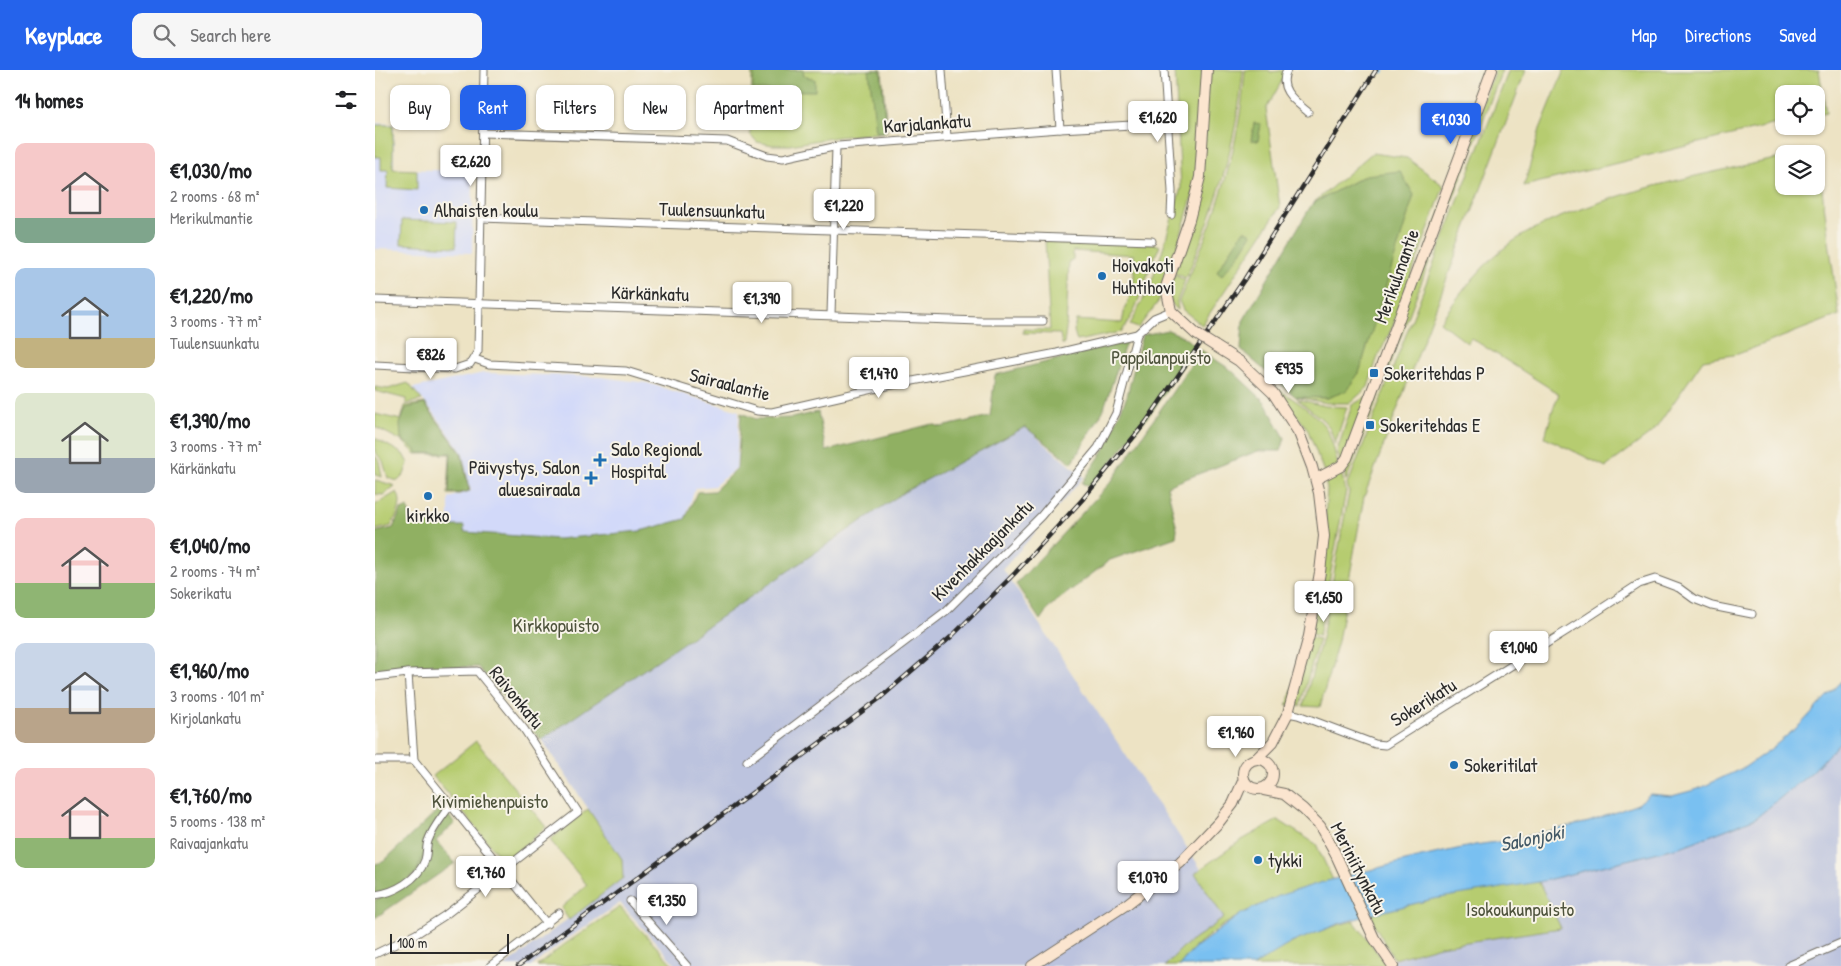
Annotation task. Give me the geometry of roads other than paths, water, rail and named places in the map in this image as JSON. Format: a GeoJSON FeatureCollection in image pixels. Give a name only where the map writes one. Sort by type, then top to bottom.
{"type":"FeatureCollection","features":[{"type":"Feature","properties":{"kind":"main road"},"geometry":{"type":"LineString","coordinates":[[1207,70],[1200,177],[1189,220],[1166,287],[1171,311],[1196,334],[1215,346],[1273,393],[1282,406],[1299,433],[1316,479],[1324,536],[1309,636],[1288,713],[1273,742],[1257,758]]}},
{"type":"Feature","properties":{"kind":"main road","name":"Merikulmantie"},"geometry":{"type":"LineString","coordinates":[[1316,479],[1341,466],[1347,458],[1492,70]]}},
{"type":"Feature","properties":{"kind":"main road"},"geometry":{"type":"LineString","coordinates":[[1233,804],[1270,784],[1273,742]]}},
{"type":"Feature","properties":{"kind":"main road"},"geometry":{"type":"LineString","coordinates":[[1032,966],[1127,904],[1180,863],[1219,822],[1233,804],[1244,779],[1246,765],[1251,760],[1257,758],[1265,759],[1272,770]]}},
{"type":"Feature","properties":{"kind":"main road","name":"Meriniitynkatu"},"geometry":{"type":"LineString","coordinates":[[1272,770],[1284,794],[1320,826],[1336,855],[1374,938],[1392,964]]}},
{"type":"Feature","properties":{"kind":"main road"},"geometry":{"type":"LineString","coordinates":[[1244,779],[1247,786],[1259,790]]}},
{"type":"Feature","properties":{"kind":"main road","name":"Meriniitynkatu"},"geometry":{"type":"LineString","coordinates":[[1259,790],[1284,794]]}},
{"type":"Feature","properties":{"kind":"street"},"geometry":{"type":"LineString","coordinates":[[375,365],[450,370],[467,366],[475,359],[479,347],[484,70]]}},
{"type":"Feature","properties":{"kind":"street"},"geometry":{"type":"LineString","coordinates":[[942,70],[947,137]]}},
{"type":"Feature","properties":{"kind":"street"},"geometry":{"type":"LineString","coordinates":[[1056,70],[1060,129]]}},
{"type":"Feature","properties":{"kind":"street"},"geometry":{"type":"LineString","coordinates":[[1164,70],[1172,191],[1171,215]]}},
{"type":"Feature","properties":{"kind":"street"},"geometry":{"type":"LineString","coordinates":[[1287,70],[1284,85],[1287,93],[1308,112]]}},
{"type":"Feature","properties":{"kind":"street","name":"Karjalankatu"},"geometry":{"type":"LineString","coordinates":[[483,133],[727,141],[761,154],[783,158],[836,147],[947,137],[1168,123]]}},
{"type":"Feature","properties":{"kind":"street"},"geometry":{"type":"LineString","coordinates":[[831,315],[836,147]]}},
{"type":"Feature","properties":{"kind":"street","name":"Tuulensuunkatu"},"geometry":{"type":"LineString","coordinates":[[481,218],[1152,241]]}},
{"type":"Feature","properties":{"kind":"street","name":"Kärkänkatu"},"geometry":{"type":"LineString","coordinates":[[375,300],[980,321],[1043,321]]}},
{"type":"Feature","properties":{"kind":"street"},"geometry":{"type":"LineString","coordinates":[[1137,334],[1154,318],[1171,311]]}},
{"type":"Feature","properties":{"kind":"street","name":"Sairaalantie"},"geometry":{"type":"LineString","coordinates":[[475,359],[489,364],[626,371],[757,411],[772,412],[882,387],[1057,353],[1137,334]]}},
{"type":"Feature","properties":{"kind":"street","name":"Kivenhakkaajankatu"},"geometry":{"type":"LineString","coordinates":[[747,761],[946,611],[1041,516],[1098,448],[1116,413],[1137,334]]}},
{"type":"Feature","properties":{"kind":"street","name":"Sokerikatu"},"geometry":{"type":"LineString","coordinates":[[1288,713],[1375,744],[1385,745],[1639,584],[1655,579],[1679,588],[1694,599],[1712,606],[1752,614]]}},
{"type":"Feature","properties":{"kind":"street","name":"Raivonkatu"},"geometry":{"type":"LineString","coordinates":[[375,677],[408,673],[477,671],[508,708],[539,751],[579,812],[504,870]]}},
{"type":"Feature","properties":{"kind":"street"},"geometry":{"type":"LineString","coordinates":[[408,673],[413,760],[451,804],[547,924]]}},
{"type":"Feature","properties":{"kind":"street"},"geometry":{"type":"LineString","coordinates":[[375,760],[413,760]]}},
{"type":"Feature","properties":{"kind":"street"},"geometry":{"type":"LineString","coordinates":[[375,895],[396,890],[414,876],[424,863],[427,843],[434,828],[451,804]]}},
{"type":"Feature","properties":{"kind":"street"},"geometry":{"type":"LineString","coordinates":[[375,954],[416,934],[444,916],[504,870]]}},
{"type":"Feature","properties":{"kind":"street"},"geometry":{"type":"LineString","coordinates":[[630,901],[687,966]]}},
{"type":"Feature","properties":{"kind":"street"},"geometry":{"type":"LineString","coordinates":[[489,966],[547,924],[559,913]]}},
{"type":"Feature","properties":{"kind":"street"},"geometry":{"type":"LineString","coordinates":[[1788,966],[1841,943]]}},
{"type":"Feature","properties":{"kind":"water","name":"Salonjoki"},"geometry":{"type":"Polygon","coordinates":[[[1841,681],[1841,741],[1812,772],[1756,818],[1683,846],[1539,882],[1433,899],[1338,924],[1291,943],[1253,966],[1179,966],[1192,950],[1241,914],[1281,895],[1323,882],[1421,857],[1589,822],[1638,804],[1650,794],[1672,796],[1698,789],[1745,767],[1772,748],[1801,724],[1841,681]]]}},
{"type":"Feature","properties":{"kind":"railway"},"geometry":{"type":"LineString","coordinates":[[518,966],[879,699],[952,636],[1015,573],[1082,500],[1146,422],[1244,280],[1376,70]]}},
{"type":"Feature","properties":{"kind":"place","name":"Alhaisten koulu"},"geometry":{"type":"Point","coordinates":[424,210]}},
{"type":"Feature","properties":{"kind":"place","name":"Hoivakoti Huhtihovi"},"geometry":{"type":"Point","coordinates":[1102,276]}},
{"type":"Feature","properties":{"kind":"place","name":"Sokeritehdas P"},"geometry":{"type":"Point","coordinates":[1374,373]}},
{"type":"Feature","properties":{"kind":"place","name":"Sokeritehdas E"},"geometry":{"type":"Point","coordinates":[1370,425]}},
{"type":"Feature","properties":{"kind":"place","name":"Salo Regional Hospital"},"geometry":{"type":"Point","coordinates":[600,460]}},
{"type":"Feature","properties":{"kind":"place","name":"Päivystys, Salon aluesairaala"},"geometry":{"type":"Point","coordinates":[591,478]}},
{"type":"Feature","properties":{"kind":"place","name":"kirkko"},"geometry":{"type":"Point","coordinates":[428,496]}},
{"type":"Feature","properties":{"kind":"place","name":"Sokeritilat"},"geometry":{"type":"Point","coordinates":[1454,765]}},
{"type":"Feature","properties":{"kind":"place","name":"tykki"},"geometry":{"type":"Point","coordinates":[1258,860]}},
{"type":"Feature","properties":{"kind":"park label","name":"Pappilanpuisto"},"geometry":{"type":"Point","coordinates":[1161,357]}},
{"type":"Feature","properties":{"kind":"park label","name":"Kirkkopuisto"},"geometry":{"type":"Point","coordinates":[556,625]}},
{"type":"Feature","properties":{"kind":"park label","name":"Kivimiehenpuisto"},"geometry":{"type":"Point","coordinates":[490,801]}},
{"type":"Feature","properties":{"kind":"park label","name":"Isokoukunpuisto"},"geometry":{"type":"Point","coordinates":[1520,909]}}]}
